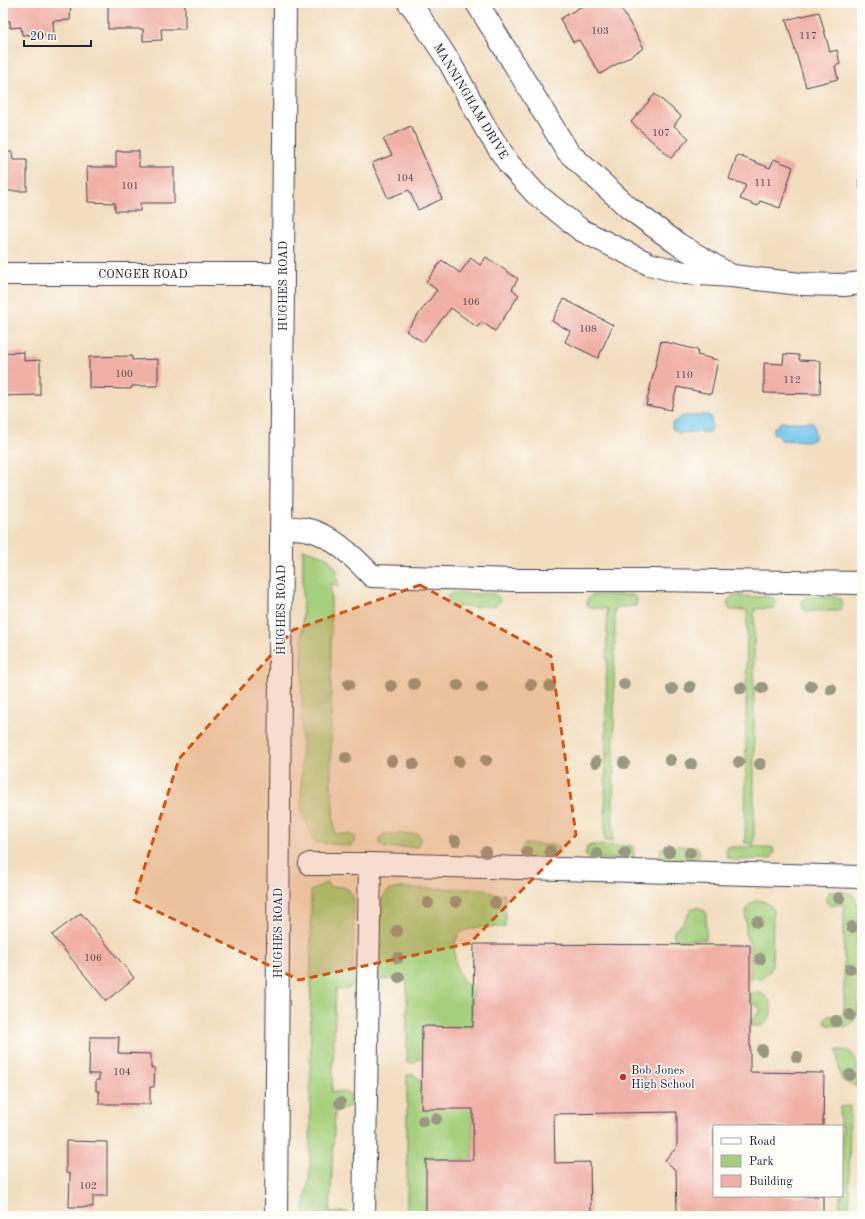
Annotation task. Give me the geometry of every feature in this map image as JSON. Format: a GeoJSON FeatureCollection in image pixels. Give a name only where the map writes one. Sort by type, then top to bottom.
{"type":"FeatureCollection","features":[{"type":"Feature","properties":{"kind":"street","name":"HUGHES ROAD"},"geometry":{"type":"LineString","coordinates":[[276,1216],[285,3]]}},
{"type":"Feature","properties":{"kind":"street","name":"MANNINGHAM DRIVE"},"geometry":{"type":"LineString","coordinates":[[409,3],[450,63],[486,128],[509,164],[535,193],[581,230],[649,264],[684,273],[732,276],[800,284],[844,285],[862,283]]}},
{"type":"Feature","properties":{"kind":"street","name":"MANNINGHAM DRIVE"},"geometry":{"type":"LineString","coordinates":[[477,3],[568,152],[629,208],[678,244],[732,276]]}},
{"type":"Feature","properties":{"kind":"street","name":"CONGER ROAD"},"geometry":{"type":"LineString","coordinates":[[3,274],[283,274]]}},
{"type":"Feature","properties":{"kind":"street"},"geometry":{"type":"LineString","coordinates":[[282,527],[317,532],[359,562],[372,576],[515,580],[862,583]]}},
{"type":"Feature","properties":{"kind":"street"},"geometry":{"type":"LineString","coordinates":[[310,864],[370,864],[862,877]]}},
{"type":"Feature","properties":{"kind":"street"},"geometry":{"type":"LineString","coordinates":[[364,1216],[370,864]]}},
{"type":"Feature","properties":{"kind":"highlighted area"},"geometry":{"type":"Polygon","coordinates":[[[420,585],[551,656],[576,835],[470,943],[299,980],[134,900],[179,759],[293,630],[420,585]]]}},
{"type":"Feature","properties":{"kind":"green space"},"geometry":{"type":"Polygon","coordinates":[[[303,549],[327,557],[337,570],[338,587],[331,583],[331,782],[335,834],[351,834],[356,838],[351,846],[314,842],[301,809],[303,549]]]}},
{"type":"Feature","properties":{"kind":"green space"},"geometry":{"type":"Polygon","coordinates":[[[452,593],[495,594],[500,600],[496,606],[452,607],[448,603],[447,596],[452,593]]]}},
{"type":"Feature","properties":{"kind":"green space"},"geometry":{"type":"Polygon","coordinates":[[[591,595],[633,595],[637,598],[636,606],[615,608],[613,841],[605,841],[607,609],[593,608],[587,605],[588,598],[591,595]]]}},
{"type":"Feature","properties":{"kind":"green space"},"geometry":{"type":"Polygon","coordinates":[[[733,596],[769,597],[774,598],[776,603],[775,608],[754,609],[754,844],[745,843],[747,610],[730,610],[727,604],[729,599],[733,596]]]}},
{"type":"Feature","properties":{"kind":"green space"},"geometry":{"type":"Polygon","coordinates":[[[806,597],[837,597],[843,605],[841,609],[836,611],[805,611],[802,608],[802,601],[806,597]]]}},
{"type":"Feature","properties":{"kind":"green space"},"geometry":{"type":"Polygon","coordinates":[[[384,834],[417,834],[421,838],[417,847],[385,848],[379,844],[379,838],[384,834]]]}},
{"type":"Feature","properties":{"kind":"green space"},"geometry":{"type":"Polygon","coordinates":[[[525,844],[554,845],[559,847],[560,853],[556,857],[524,858],[521,856],[521,848],[525,844]]]}},
{"type":"Feature","properties":{"kind":"green space"},"geometry":{"type":"Polygon","coordinates":[[[592,845],[632,846],[634,857],[630,859],[589,859],[585,855],[587,847],[592,845]]]}},
{"type":"Feature","properties":{"kind":"green space"},"geometry":{"type":"Polygon","coordinates":[[[665,846],[695,846],[699,849],[700,855],[694,860],[664,860],[660,857],[661,848],[665,846]]]}},
{"type":"Feature","properties":{"kind":"green space"},"geometry":{"type":"Polygon","coordinates":[[[728,847],[769,847],[773,848],[774,853],[769,859],[734,860],[727,857],[726,851],[728,847]]]}},
{"type":"Feature","properties":{"kind":"green space"},"geometry":{"type":"Polygon","coordinates":[[[327,882],[329,887],[344,887],[350,891],[354,899],[353,984],[348,988],[336,989],[332,1092],[346,1092],[351,1095],[350,1106],[335,1112],[330,1212],[345,1212],[354,1216],[303,1216],[310,1172],[311,891],[327,882]]]}},
{"type":"Feature","properties":{"kind":"green space"},"geometry":{"type":"Polygon","coordinates":[[[393,889],[485,889],[495,895],[505,894],[505,927],[472,928],[462,932],[458,936],[456,942],[455,957],[458,972],[465,983],[473,987],[473,1027],[422,1027],[422,1056],[414,1063],[407,1063],[407,980],[378,979],[379,904],[387,892],[393,889]]]}},
{"type":"Feature","properties":{"kind":"green space"},"geometry":{"type":"Polygon","coordinates":[[[829,892],[848,892],[854,896],[858,906],[858,1012],[854,1021],[846,1027],[828,1025],[825,1023],[825,1018],[829,1016],[844,1015],[844,905],[830,905],[826,902],[826,897],[829,892]]]}},
{"type":"Feature","properties":{"kind":"green space"},"geometry":{"type":"Polygon","coordinates":[[[757,900],[767,903],[773,911],[772,966],[769,972],[762,978],[750,979],[750,945],[746,937],[746,909],[750,904],[757,900]]]}},
{"type":"Feature","properties":{"kind":"green space"},"geometry":{"type":"Polygon","coordinates":[[[698,907],[706,912],[706,939],[677,940],[674,938],[674,931],[682,924],[691,909],[698,907]]]}},
{"type":"Feature","properties":{"kind":"green space"},"geometry":{"type":"Polygon","coordinates":[[[750,993],[762,994],[771,1005],[771,1014],[766,1022],[761,1026],[750,1026],[750,1021],[761,1010],[750,1000],[750,993]]]}},
{"type":"Feature","properties":{"kind":"green space"},"geometry":{"type":"Polygon","coordinates":[[[837,1050],[847,1051],[854,1057],[858,1072],[857,1087],[842,1080],[839,1072],[837,1050]]]}},
{"type":"Feature","properties":{"kind":"green space"},"geometry":{"type":"Polygon","coordinates":[[[414,1074],[421,1081],[473,1109],[473,1160],[427,1160],[426,1216],[407,1216],[407,1075],[414,1074]]]}},
{"type":"Feature","properties":{"kind":"green space"},"geometry":{"type":"Polygon","coordinates":[[[850,1106],[849,1213],[839,1213],[840,1197],[843,1197],[843,1125],[840,1125],[840,1107],[850,1106]]]}},
{"type":"Feature","properties":{"kind":"water"},"geometry":{"type":"Polygon","coordinates":[[[708,415],[711,417],[712,429],[709,432],[678,433],[672,429],[672,423],[683,416],[708,415]]]}},
{"type":"Feature","properties":{"kind":"water"},"geometry":{"type":"Polygon","coordinates":[[[781,422],[811,422],[814,424],[815,436],[813,440],[810,441],[781,440],[777,434],[773,434],[774,427],[778,427],[778,424],[781,422]]]}},
{"type":"Feature","properties":{"kind":"building"},"geometry":{"type":"Polygon","coordinates":[[[3,3],[71,3],[70,20],[53,21],[54,34],[22,35],[21,27],[10,28],[10,21],[3,21],[3,3]]]}},
{"type":"Feature","properties":{"kind":"building"},"geometry":{"type":"Polygon","coordinates":[[[108,3],[185,3],[185,29],[161,29],[162,40],[143,41],[143,29],[108,29],[108,3]]]}},
{"type":"Feature","properties":{"kind":"building"},"geometry":{"type":"Polygon","coordinates":[[[587,3],[618,3],[644,48],[600,74],[579,40],[573,42],[560,19],[587,3]]]}},
{"type":"Feature","properties":{"kind":"building"},"geometry":{"type":"Polygon","coordinates":[[[819,12],[830,52],[837,50],[840,64],[835,66],[838,79],[806,87],[786,20],[819,12]]]}},
{"type":"Feature","properties":{"kind":"building"},"geometry":{"type":"Polygon","coordinates":[[[655,94],[681,116],[674,126],[689,138],[671,158],[631,122],[655,94]]]}},
{"type":"Feature","properties":{"kind":"building"},"geometry":{"type":"Polygon","coordinates":[[[411,126],[442,199],[418,210],[409,190],[388,198],[372,163],[392,155],[383,139],[411,126]]]}},
{"type":"Feature","properties":{"kind":"building"},"geometry":{"type":"Polygon","coordinates":[[[116,151],[139,151],[139,167],[174,167],[174,203],[140,203],[140,211],[115,211],[115,203],[88,202],[87,167],[116,167],[116,151]]]}},
{"type":"Feature","properties":{"kind":"building"},"geometry":{"type":"Polygon","coordinates":[[[3,152],[12,152],[13,160],[27,160],[27,191],[5,191],[5,207],[3,207],[3,152]]]}},
{"type":"Feature","properties":{"kind":"building"},"geometry":{"type":"Polygon","coordinates":[[[737,155],[770,168],[774,159],[793,167],[780,208],[760,201],[758,206],[740,199],[746,185],[729,179],[737,155]]]}},
{"type":"Feature","properties":{"kind":"building"},"geometry":{"type":"Polygon","coordinates":[[[862,179],[862,193],[861,193],[858,180],[862,179]]]}},
{"type":"Feature","properties":{"kind":"building"},"geometry":{"type":"Polygon","coordinates":[[[486,257],[518,279],[512,289],[519,295],[495,331],[482,322],[477,327],[451,308],[423,342],[406,331],[437,290],[426,282],[442,260],[460,273],[471,258],[480,265],[486,257]]]}},
{"type":"Feature","properties":{"kind":"building"},"geometry":{"type":"Polygon","coordinates":[[[564,299],[613,325],[598,358],[565,342],[570,331],[552,321],[564,299]]]}},
{"type":"Feature","properties":{"kind":"building"},"geometry":{"type":"Polygon","coordinates":[[[661,341],[698,350],[697,355],[718,360],[711,394],[677,387],[671,410],[646,405],[661,341]]]}},
{"type":"Feature","properties":{"kind":"building"},"geometry":{"type":"Polygon","coordinates":[[[24,352],[24,361],[40,360],[40,395],[3,396],[3,353],[24,352]]]}},
{"type":"Feature","properties":{"kind":"building"},"geometry":{"type":"Polygon","coordinates":[[[784,354],[799,355],[799,360],[821,361],[820,394],[764,393],[764,363],[783,364],[784,354]]]}},
{"type":"Feature","properties":{"kind":"building"},"geometry":{"type":"Polygon","coordinates":[[[132,356],[132,360],[158,359],[158,386],[132,386],[131,389],[89,388],[89,357],[132,356]]]}},
{"type":"Feature","properties":{"kind":"building"},"geometry":{"type":"Polygon","coordinates":[[[81,913],[134,978],[106,1001],[52,935],[81,913]]]}},
{"type":"Feature","properties":{"kind":"building","name":"Bob Jones High School"},"geometry":{"type":"Polygon","coordinates":[[[474,944],[750,945],[750,1072],[824,1073],[823,1125],[713,1125],[713,1197],[823,1197],[823,1216],[677,1216],[676,1171],[665,1160],[677,1147],[677,1112],[554,1114],[555,1163],[590,1162],[591,1216],[426,1216],[426,1160],[473,1160],[473,1109],[421,1109],[422,1026],[473,1027],[474,944]]]}},
{"type":"Feature","properties":{"kind":"building"},"geometry":{"type":"Polygon","coordinates":[[[90,1037],[119,1037],[118,1053],[151,1054],[151,1068],[155,1068],[154,1087],[150,1087],[150,1104],[99,1104],[99,1091],[96,1091],[96,1080],[99,1080],[99,1074],[89,1074],[90,1037]]]}},
{"type":"Feature","properties":{"kind":"building"},"geometry":{"type":"Polygon","coordinates":[[[66,1141],[107,1142],[107,1196],[93,1196],[93,1207],[69,1207],[70,1174],[66,1173],[66,1141]]]}},
{"type":"Feature","properties":{"kind":"place","name":"Bob Jones High School"},"geometry":{"type":"Point","coordinates":[623,1077]}}]}
